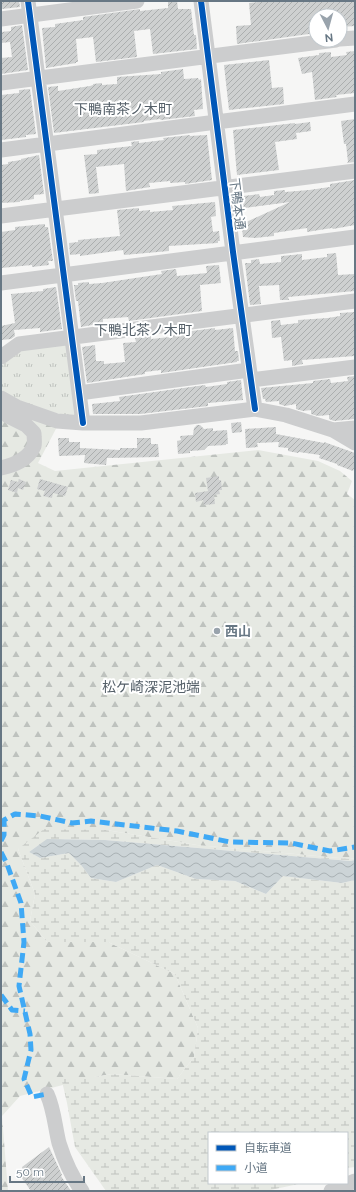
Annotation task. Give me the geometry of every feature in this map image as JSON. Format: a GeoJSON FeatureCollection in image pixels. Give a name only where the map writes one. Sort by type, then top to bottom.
{"type":"FeatureCollection","features":[{"type":"Feature","properties":{"kind":"street"},"geometry":{"type":"LineString","coordinates":[[1,19],[29,8],[137,1]]}},
{"type":"Feature","properties":{"kind":"street","name":"下鴨本通"},"geometry":{"type":"LineString","coordinates":[[201,1],[233,252],[255,409]]}},
{"type":"Feature","properties":{"kind":"street"},"geometry":{"type":"LineString","coordinates":[[29,8],[83,423]]}},
{"type":"Feature","properties":{"kind":"street"},"geometry":{"type":"LineString","coordinates":[[1,82],[308,44]]}},
{"type":"Feature","properties":{"kind":"street"},"geometry":{"type":"LineString","coordinates":[[1,150],[355,104]]}},
{"type":"Feature","properties":{"kind":"street"},"geometry":{"type":"LineString","coordinates":[[1,216],[355,171]]}},
{"type":"Feature","properties":{"kind":"street"},"geometry":{"type":"LineString","coordinates":[[1,283],[355,237]]}},
{"type":"Feature","properties":{"kind":"street"},"geometry":{"type":"LineString","coordinates":[[1,357],[19,344],[355,301]]}},
{"type":"Feature","properties":{"kind":"street"},"geometry":{"type":"LineString","coordinates":[[79,393],[250,375],[355,367]]}},
{"type":"Feature","properties":{"kind":"street"},"geometry":{"type":"LineString","coordinates":[[1,398],[17,408],[57,420],[83,423],[141,423],[255,409],[286,415],[333,430],[355,443]]}},
{"type":"Feature","properties":{"kind":"street"},"geometry":{"type":"LineString","coordinates":[[1,408],[8,416],[26,425],[34,433],[34,445],[26,457],[14,465],[1,468]]}},
{"type":"Feature","properties":{"kind":"street"},"geometry":{"type":"LineString","coordinates":[[333,430],[355,428]]}},
{"type":"Feature","properties":{"kind":"street"},"geometry":{"type":"LineString","coordinates":[[47,1094],[60,1144],[76,1182],[82,1191]]}},
{"type":"Feature","properties":{"kind":"street"},"geometry":{"type":"LineString","coordinates":[[331,1191],[348,1184]]}},
{"type":"Feature","properties":{"kind":"green space"},"geometry":{"type":"Polygon","coordinates":[[[61,341],[69,347],[79,413],[74,417],[8,403],[1,387],[1,369],[4,361],[23,348],[61,341]]]}},
{"type":"Feature","properties":{"kind":"green space"},"geometry":{"type":"Polygon","coordinates":[[[1,401],[58,425],[38,463],[55,471],[258,450],[318,461],[340,471],[352,481],[347,494],[355,500],[355,858],[350,859],[197,845],[106,830],[18,849],[35,894],[30,921],[47,942],[108,942],[175,974],[198,1028],[194,1057],[177,1079],[112,1074],[94,1077],[20,1096],[2,1116],[8,1191],[1,1191],[1,401]]]}},
{"type":"Feature","properties":{"kind":"green space"},"geometry":{"type":"Polygon","coordinates":[[[44,829],[106,830],[197,845],[350,859],[355,858],[355,860],[350,861],[105,840],[47,839],[29,852],[40,858],[69,853],[91,878],[116,882],[157,865],[196,879],[235,881],[266,894],[283,876],[342,883],[355,880],[355,1167],[348,1168],[348,1132],[208,1132],[208,1184],[298,1184],[266,1191],[106,1191],[75,1147],[61,1077],[95,1077],[112,1074],[177,1079],[194,1057],[198,1028],[175,974],[108,942],[47,942],[30,921],[35,894],[18,849],[44,829]]]}},
{"type":"Feature","properties":{"kind":"water"},"geometry":{"type":"Polygon","coordinates":[[[47,839],[105,840],[350,861],[355,860],[355,880],[342,883],[283,876],[266,894],[235,881],[196,879],[157,865],[116,882],[91,878],[69,853],[40,858],[29,852],[47,839]]]}},
{"type":"Feature","properties":{"kind":"building"},"geometry":{"type":"Polygon","coordinates":[[[1,1],[19,1],[20,7],[2,9],[1,1]]]}},
{"type":"Feature","properties":{"kind":"building"},"geometry":{"type":"Polygon","coordinates":[[[177,1],[178,9],[191,9],[197,49],[153,54],[150,29],[134,31],[137,57],[96,62],[93,37],[76,39],[78,62],[46,68],[42,28],[55,27],[55,24],[83,20],[83,17],[140,9],[140,11],[168,8],[168,2],[177,1]]]}},
{"type":"Feature","properties":{"kind":"building"},"geometry":{"type":"Polygon","coordinates":[[[265,1],[355,1],[355,26],[348,26],[348,8],[308,8],[308,34],[237,44],[236,26],[251,25],[249,3],[265,1]]]}},
{"type":"Feature","properties":{"kind":"building"},"geometry":{"type":"Polygon","coordinates":[[[22,25],[28,70],[1,74],[1,58],[12,57],[10,42],[1,43],[1,32],[11,31],[11,27],[22,25]]]}},
{"type":"Feature","properties":{"kind":"building"},"geometry":{"type":"Polygon","coordinates":[[[355,51],[355,93],[336,95],[337,97],[315,100],[312,72],[302,74],[298,58],[331,52],[331,57],[347,55],[346,52],[355,51]]]}},
{"type":"Feature","properties":{"kind":"building"},"geometry":{"type":"Polygon","coordinates":[[[269,60],[272,88],[283,87],[284,104],[229,110],[224,65],[269,60]]]}},
{"type":"Feature","properties":{"kind":"building"},"geometry":{"type":"Polygon","coordinates":[[[183,69],[184,79],[201,79],[203,109],[194,110],[195,116],[160,119],[54,133],[48,87],[58,86],[58,91],[90,86],[93,84],[117,84],[117,77],[161,74],[161,72],[183,69]]]}},
{"type":"Feature","properties":{"kind":"building"},"geometry":{"type":"Polygon","coordinates":[[[30,89],[36,134],[26,135],[26,137],[1,140],[1,95],[19,93],[19,90],[30,89]]]}},
{"type":"Feature","properties":{"kind":"building"},"geometry":{"type":"Polygon","coordinates":[[[355,119],[355,162],[347,163],[346,144],[344,144],[341,121],[355,119]]]}},
{"type":"Feature","properties":{"kind":"building"},"geometry":{"type":"Polygon","coordinates":[[[310,122],[311,131],[296,133],[297,139],[275,142],[279,170],[237,175],[233,130],[310,122]]]}},
{"type":"Feature","properties":{"kind":"building"},"geometry":{"type":"Polygon","coordinates":[[[207,135],[212,180],[185,184],[185,182],[170,183],[170,181],[149,183],[150,187],[126,191],[124,164],[96,167],[99,193],[89,194],[84,155],[97,154],[97,150],[132,146],[131,142],[139,141],[139,143],[164,140],[163,138],[207,135]]]}},
{"type":"Feature","properties":{"kind":"building"},"geometry":{"type":"Polygon","coordinates":[[[39,155],[44,194],[34,195],[34,199],[20,202],[1,203],[1,165],[39,155]]]}},
{"type":"Feature","properties":{"kind":"building"},"geometry":{"type":"Polygon","coordinates":[[[355,180],[355,225],[307,232],[307,228],[274,233],[274,236],[255,238],[243,237],[242,228],[244,223],[290,202],[237,209],[235,197],[259,194],[260,197],[274,195],[274,191],[285,190],[285,192],[309,190],[330,187],[330,184],[355,180]]]}},
{"type":"Feature","properties":{"kind":"building"},"geometry":{"type":"Polygon","coordinates":[[[215,202],[216,216],[211,217],[213,232],[219,231],[220,241],[218,241],[218,243],[169,246],[169,251],[124,255],[123,250],[80,256],[80,254],[70,255],[69,243],[78,242],[78,240],[120,236],[117,210],[139,208],[139,211],[150,210],[150,212],[173,210],[172,206],[215,202]]]}},
{"type":"Feature","properties":{"kind":"building"},"geometry":{"type":"Polygon","coordinates":[[[45,224],[45,227],[48,227],[53,261],[48,261],[49,265],[1,268],[1,232],[15,230],[15,227],[45,224]]]}},
{"type":"Feature","properties":{"kind":"building"},"geometry":{"type":"Polygon","coordinates":[[[336,253],[338,275],[355,274],[355,291],[288,297],[289,300],[280,300],[279,285],[259,286],[261,304],[250,305],[245,263],[251,263],[251,260],[259,259],[260,264],[281,262],[281,256],[302,254],[302,260],[327,257],[327,254],[336,253]]]}},
{"type":"Feature","properties":{"kind":"building"},"geometry":{"type":"Polygon","coordinates":[[[219,265],[221,283],[200,285],[202,311],[129,321],[128,317],[103,319],[103,323],[81,327],[78,301],[76,301],[74,285],[78,285],[78,283],[102,283],[162,274],[161,271],[176,269],[177,276],[207,273],[206,266],[219,265]]]}},
{"type":"Feature","properties":{"kind":"building"},"geometry":{"type":"Polygon","coordinates":[[[56,287],[62,329],[40,332],[40,328],[14,330],[15,336],[11,339],[1,340],[1,326],[15,323],[11,294],[43,291],[43,289],[56,287]]]}},
{"type":"Feature","properties":{"kind":"building"},"geometry":{"type":"Polygon","coordinates":[[[355,312],[355,356],[302,360],[303,364],[292,366],[292,360],[284,361],[281,337],[272,338],[271,321],[280,320],[281,325],[298,323],[298,320],[328,318],[340,316],[340,313],[355,312]]]}},
{"type":"Feature","properties":{"kind":"building"},"geometry":{"type":"Polygon","coordinates":[[[215,328],[215,330],[233,328],[235,351],[238,351],[239,361],[161,373],[161,370],[145,372],[145,374],[87,383],[82,347],[95,345],[96,361],[104,361],[104,364],[125,362],[123,343],[136,342],[135,338],[151,336],[151,339],[170,337],[169,334],[215,328]]]}},
{"type":"Feature","properties":{"kind":"building"},"geometry":{"type":"Polygon","coordinates":[[[355,376],[355,419],[334,421],[329,419],[329,415],[318,416],[311,414],[311,410],[303,411],[296,409],[296,404],[285,406],[279,404],[279,401],[266,402],[265,399],[263,399],[261,388],[313,383],[313,381],[330,379],[331,383],[348,381],[347,377],[355,376]]]}},
{"type":"Feature","properties":{"kind":"building"},"geometry":{"type":"Polygon","coordinates":[[[241,380],[243,400],[208,403],[208,406],[140,414],[93,414],[92,404],[120,401],[119,397],[205,385],[206,387],[241,380]]]}},
{"type":"Feature","properties":{"kind":"building"},"geometry":{"type":"Polygon","coordinates":[[[241,422],[242,432],[232,433],[231,423],[241,422]]]}},
{"type":"Feature","properties":{"kind":"building"},"geometry":{"type":"Polygon","coordinates":[[[197,425],[200,425],[204,429],[213,428],[213,431],[227,430],[228,444],[208,446],[204,450],[178,454],[177,441],[181,440],[180,436],[193,435],[194,428],[197,425]]]}},
{"type":"Feature","properties":{"kind":"building"},"geometry":{"type":"Polygon","coordinates":[[[276,427],[276,434],[324,442],[355,453],[355,466],[353,471],[319,458],[320,455],[288,451],[288,448],[278,447],[279,442],[257,443],[258,447],[246,448],[245,429],[276,427]]]}},
{"type":"Feature","properties":{"kind":"building"},"geometry":{"type":"Polygon","coordinates":[[[58,438],[69,438],[69,442],[80,442],[80,448],[120,450],[120,448],[137,448],[137,438],[151,438],[151,444],[158,444],[159,457],[107,458],[106,465],[84,463],[85,455],[59,456],[58,438]]]}},
{"type":"Feature","properties":{"kind":"building"},"geometry":{"type":"Polygon","coordinates":[[[219,476],[222,490],[219,490],[220,494],[214,495],[215,504],[204,505],[203,500],[196,502],[195,493],[208,491],[206,478],[219,476]]]}},
{"type":"Feature","properties":{"kind":"building"},"geometry":{"type":"Polygon","coordinates":[[[19,479],[26,482],[23,490],[18,488],[17,493],[8,490],[11,480],[18,482],[19,479]]]}},
{"type":"Feature","properties":{"kind":"building"},"geometry":{"type":"Polygon","coordinates":[[[40,479],[68,487],[65,496],[53,493],[52,498],[43,496],[45,491],[37,489],[40,479]]]}},
{"type":"Feature","properties":{"kind":"building"},"geometry":{"type":"Polygon","coordinates":[[[49,1147],[62,1175],[61,1176],[71,1191],[31,1191],[19,1174],[23,1171],[22,1167],[49,1147]]]}},
{"type":"Feature","properties":{"kind":"marked path"},"geometry":{"type":"LineString","coordinates":[[1,841],[4,835],[4,820],[15,814],[40,816],[72,823],[91,821],[177,831],[230,842],[291,843],[330,851],[355,847]]}},
{"type":"Feature","properties":{"kind":"marked path"},"geometry":{"type":"LineString","coordinates":[[1,852],[7,864],[21,903],[24,942],[19,986],[30,1034],[31,1050],[24,1079],[32,1097],[47,1094]]}},
{"type":"Feature","properties":{"kind":"marked path"},"geometry":{"type":"LineString","coordinates":[[1,995],[12,1010],[25,1011]]}},
{"type":"Feature","properties":{"kind":"cycle path"},"geometry":{"type":"LineString","coordinates":[[28,1],[83,423]]}},
{"type":"Feature","properties":{"kind":"cycle path"},"geometry":{"type":"LineString","coordinates":[[201,1],[233,252],[255,409]]}},
{"type":"Feature","properties":{"kind":"place","name":"西山"},"geometry":{"type":"Point","coordinates":[217,631]}},
{"type":"Feature","properties":{"kind":"district","name":"下鴨南茶ノ木町"},"geometry":{"type":"Point","coordinates":[123,109]}},
{"type":"Feature","properties":{"kind":"district","name":"下鴨北茶ノ木町"},"geometry":{"type":"Point","coordinates":[143,330]}},
{"type":"Feature","properties":{"kind":"district","name":"松ケ崎深泥池端"},"geometry":{"type":"Point","coordinates":[151,687]}}]}
